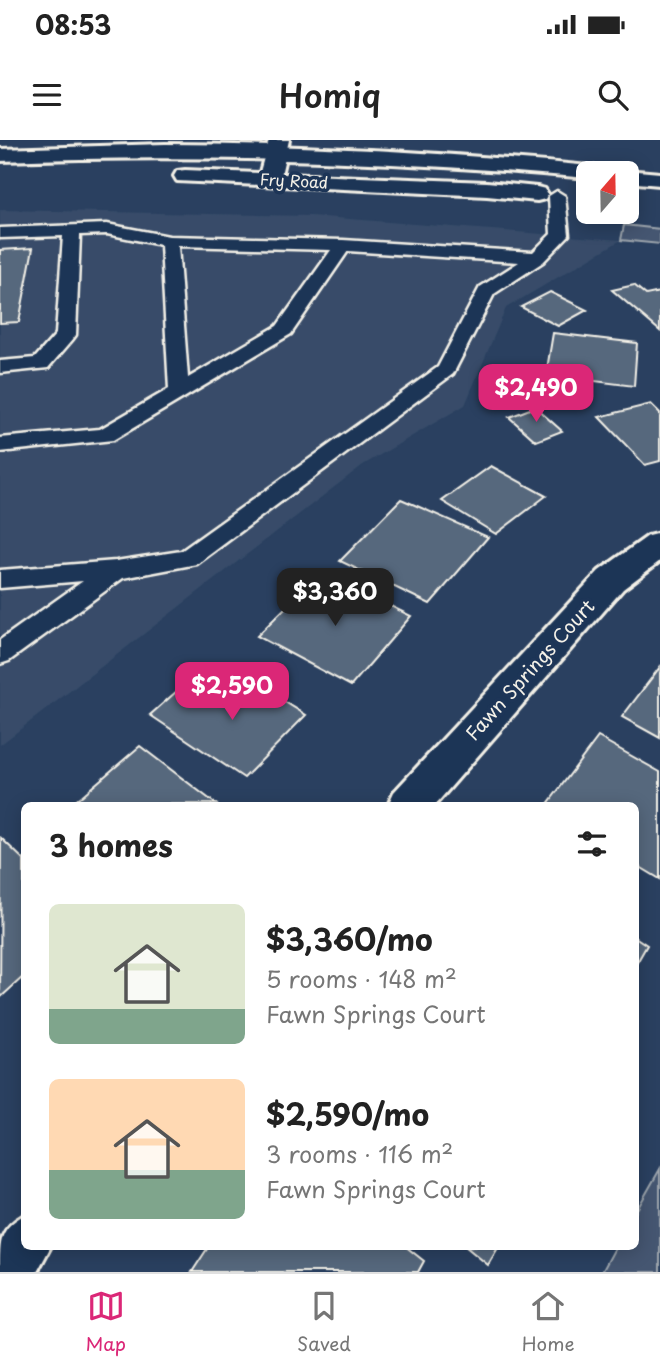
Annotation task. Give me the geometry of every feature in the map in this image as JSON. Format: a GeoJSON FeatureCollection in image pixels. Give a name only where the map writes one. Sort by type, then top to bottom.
{"type":"FeatureCollection","features":[{"type":"Feature","properties":{"kind":"main road","name":"Fry Road"},"geometry":{"type":"LineString","coordinates":[[0,155],[278,146],[576,171]]}},
{"type":"Feature","properties":{"kind":"main road"},"geometry":{"type":"LineString","coordinates":[[269,179],[278,146]]}},
{"type":"Feature","properties":{"kind":"main road","name":"Fry Road"},"geometry":{"type":"LineString","coordinates":[[167,176],[487,189],[567,197]]}},
{"type":"Feature","properties":{"kind":"main road"},"geometry":{"type":"LineString","coordinates":[[639,177],[660,179]]}},
{"type":"Feature","properties":{"kind":"main road","name":"Fawn Springs Court"},"geometry":{"type":"LineString","coordinates":[[412,802],[611,580],[660,544]]}},
{"type":"Feature","properties":{"kind":"main road"},"geometry":{"type":"LineString","coordinates":[[3,1272],[21,1247]]}},
{"type":"Feature","properties":{"kind":"lane"},"geometry":{"type":"LineString","coordinates":[[0,579],[116,570],[188,558],[446,370],[486,291],[537,258],[560,235],[567,197]]}},
{"type":"Feature","properties":{"kind":"lane"},"geometry":{"type":"LineString","coordinates":[[0,233],[107,229],[170,241],[342,245],[537,258]]}},
{"type":"Feature","properties":{"kind":"lane"},"geometry":{"type":"LineString","coordinates":[[0,367],[41,364],[66,335],[72,230]]}},
{"type":"Feature","properties":{"kind":"lane"},"geometry":{"type":"LineString","coordinates":[[170,241],[179,392]]}},
{"type":"Feature","properties":{"kind":"lane"},"geometry":{"type":"LineString","coordinates":[[0,445],[104,435],[179,392],[284,330],[342,245]]}},
{"type":"Feature","properties":{"kind":"lane"},"geometry":{"type":"LineString","coordinates":[[0,654],[116,570]]}},
{"type":"Feature","properties":{"kind":"shaded area"},"geometry":{"type":"Polygon","coordinates":[[[0,210],[311,216],[621,240],[506,308],[465,405],[363,465],[0,745],[0,210]]]}},
{"type":"Feature","properties":{"kind":"shaded area"},"geometry":{"type":"Polygon","coordinates":[[[624,225],[660,229],[660,244],[621,240],[624,225]]]}},
{"type":"Feature","properties":{"kind":"shaded area"},"geometry":{"type":"Polygon","coordinates":[[[660,1169],[660,1272],[602,1272],[614,1250],[639,1250],[639,1206],[660,1169]]]}},
{"type":"Feature","properties":{"kind":"building"},"geometry":{"type":"Polygon","coordinates":[[[33,248],[19,322],[0,323],[0,250],[33,248]]]}},
{"type":"Feature","properties":{"kind":"building"},"geometry":{"type":"Polygon","coordinates":[[[634,285],[646,295],[660,292],[660,331],[612,290],[634,285]]]}},
{"type":"Feature","properties":{"kind":"building"},"geometry":{"type":"Polygon","coordinates":[[[550,292],[587,310],[558,326],[521,307],[550,292]]]}},
{"type":"Feature","properties":{"kind":"building"},"geometry":{"type":"Polygon","coordinates":[[[553,333],[637,343],[634,386],[546,375],[553,333]]]}},
{"type":"Feature","properties":{"kind":"building"},"geometry":{"type":"Polygon","coordinates":[[[651,404],[660,413],[660,461],[645,465],[599,417],[651,404]]]}},
{"type":"Feature","properties":{"kind":"building"},"geometry":{"type":"Polygon","coordinates":[[[535,407],[562,431],[536,441],[509,417],[535,407]]]}},
{"type":"Feature","properties":{"kind":"building"},"geometry":{"type":"Polygon","coordinates":[[[491,466],[546,496],[496,534],[442,501],[491,466]]]}},
{"type":"Feature","properties":{"kind":"building"},"geometry":{"type":"Polygon","coordinates":[[[401,499],[488,537],[430,604],[340,561],[401,499]]]}},
{"type":"Feature","properties":{"kind":"building"},"geometry":{"type":"Polygon","coordinates":[[[321,572],[411,616],[351,686],[257,636],[321,572]]]}},
{"type":"Feature","properties":{"kind":"building"},"geometry":{"type":"Polygon","coordinates":[[[660,667],[660,738],[622,717],[660,667]]]}},
{"type":"Feature","properties":{"kind":"building"},"geometry":{"type":"Polygon","coordinates":[[[233,670],[306,715],[244,778],[150,715],[177,691],[197,704],[233,670]]]}},
{"type":"Feature","properties":{"kind":"building"},"geometry":{"type":"Polygon","coordinates":[[[598,737],[660,772],[660,879],[639,866],[639,802],[549,802],[598,737]]]}},
{"type":"Feature","properties":{"kind":"building"},"geometry":{"type":"Polygon","coordinates":[[[140,746],[213,802],[75,802],[140,746]]]}},
{"type":"Feature","properties":{"kind":"building"},"geometry":{"type":"Polygon","coordinates":[[[1,838],[21,857],[21,979],[0,998],[1,838]]]}},
{"type":"Feature","properties":{"kind":"building"},"geometry":{"type":"Polygon","coordinates":[[[639,940],[647,945],[639,959],[639,940]]]}},
{"type":"Feature","properties":{"kind":"building"},"geometry":{"type":"Polygon","coordinates":[[[206,1250],[410,1250],[424,1261],[418,1272],[192,1272],[206,1250]]]}},
{"type":"Feature","properties":{"kind":"building"},"geometry":{"type":"Polygon","coordinates":[[[470,1250],[497,1250],[488,1265],[470,1250]]]}}]}
